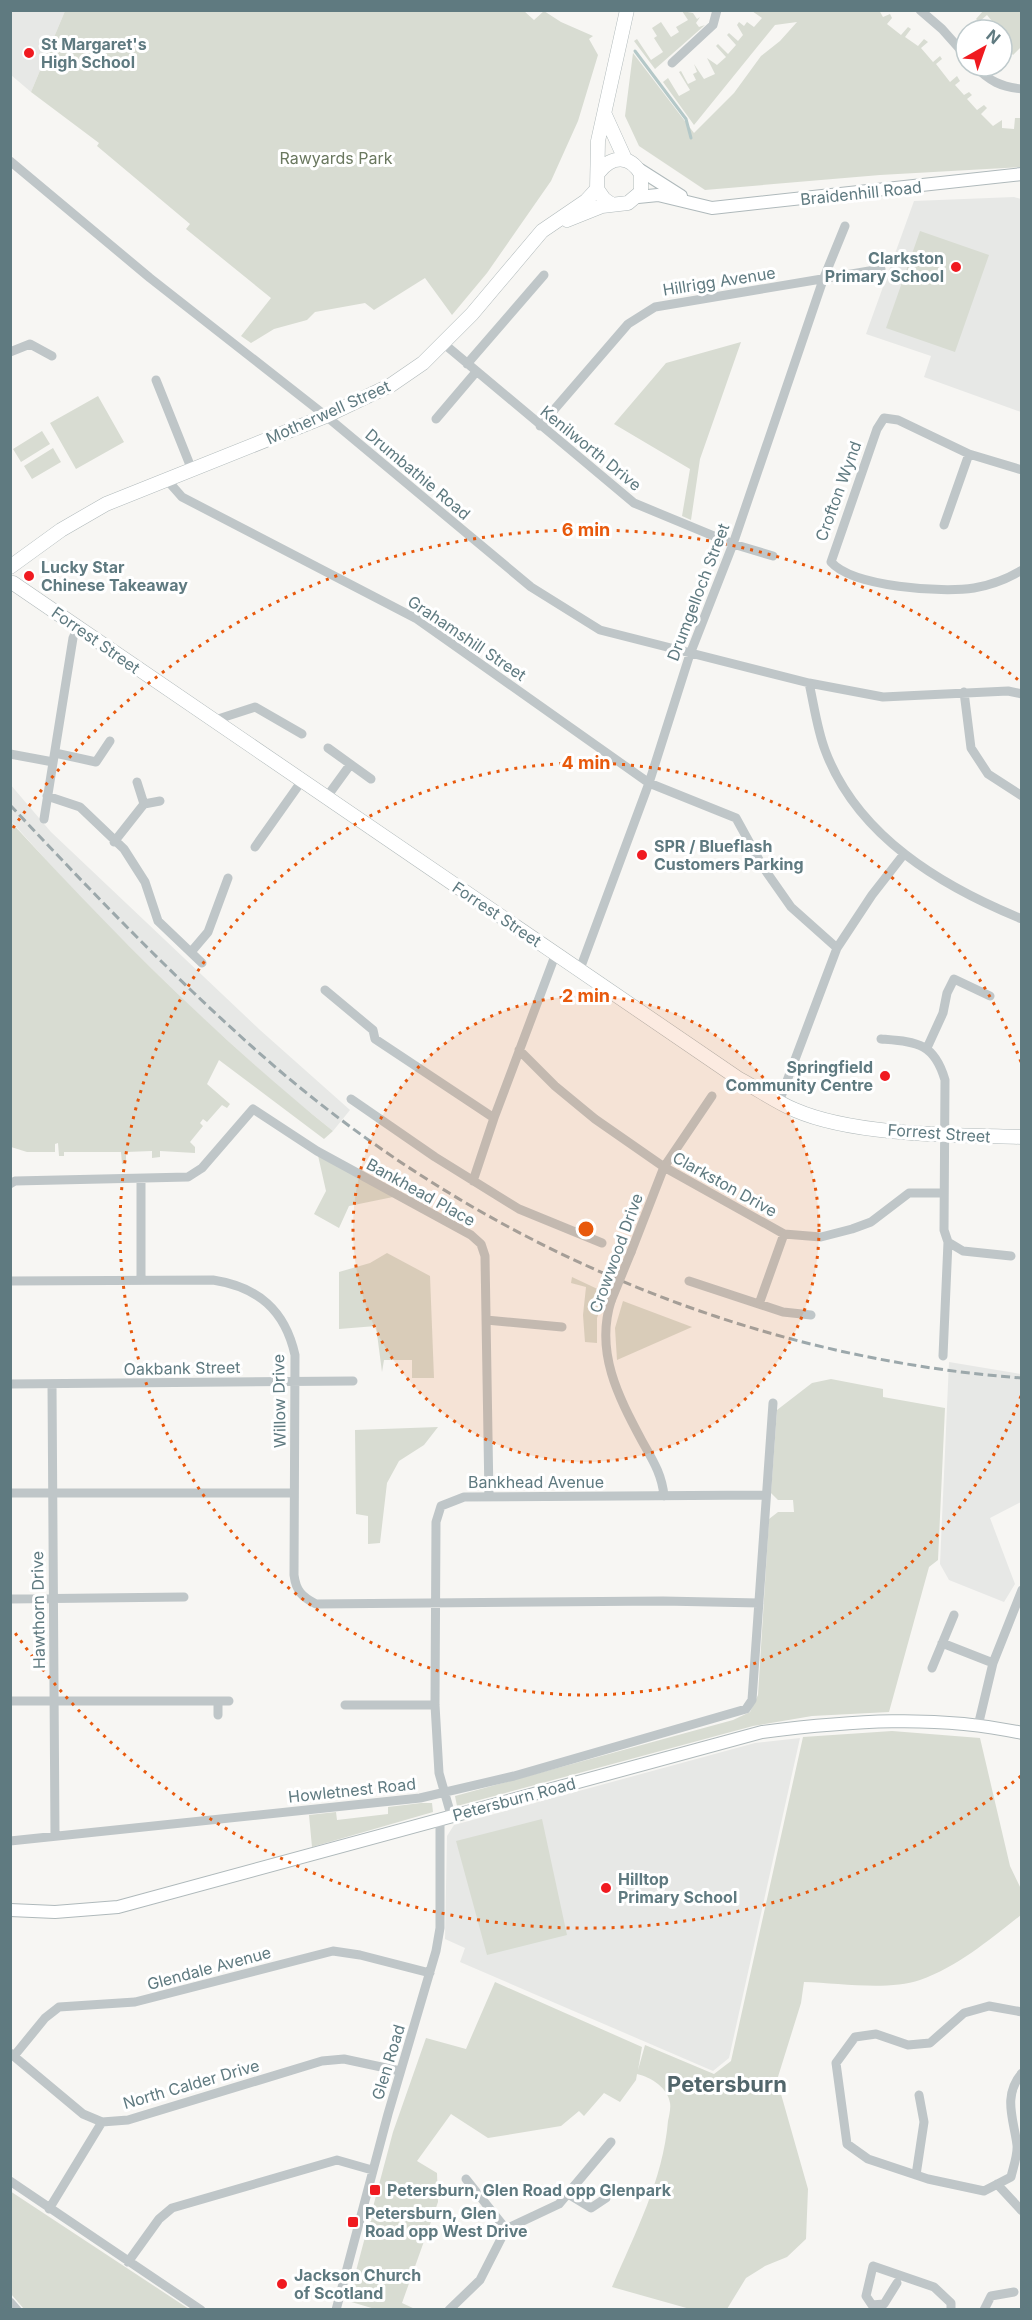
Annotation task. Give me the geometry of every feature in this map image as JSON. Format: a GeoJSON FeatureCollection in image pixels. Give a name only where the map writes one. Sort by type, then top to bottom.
{"type":"FeatureCollection","features":[{"type":"Feature","properties":{"kind":"main road"},"geometry":{"type":"LineString","coordinates":[[627,10],[608,87],[605,115],[598,141],[597,189],[604,200],[611,204],[621,205],[638,197],[643,180],[638,168]]}},
{"type":"Feature","properties":{"kind":"main road"},"geometry":{"type":"LineString","coordinates":[[605,115],[625,159],[701,206]]}},
{"type":"Feature","properties":{"kind":"main road"},"geometry":{"type":"LineString","coordinates":[[599,171],[609,162],[625,159]]}},
{"type":"Feature","properties":{"kind":"main road","name":"Braidenhill Road"},"geometry":{"type":"LineString","coordinates":[[638,197],[658,195],[712,208],[1022,174]]}},
{"type":"Feature","properties":{"kind":"main road","name":"Motherwell Street"},"geometry":{"type":"LineString","coordinates":[[10,567],[91,511],[326,416],[391,385],[413,370],[472,314],[542,231],[586,201],[597,189]]}},
{"type":"Feature","properties":{"kind":"main road"},"geometry":{"type":"LineString","coordinates":[[542,231],[611,204]]}},
{"type":"Feature","properties":{"kind":"main road"},"geometry":{"type":"LineString","coordinates":[[10,567],[14,574],[12,585]]}},
{"type":"Feature","properties":{"kind":"main road","name":"Forrest Street"},"geometry":{"type":"LineString","coordinates":[[12,585],[78,627],[301,782],[556,952],[740,1079],[779,1102],[796,1111],[826,1120],[881,1129],[1022,1137]]}},
{"type":"Feature","properties":{"kind":"main road","name":"Petersburn Road"},"geometry":{"type":"LineString","coordinates":[[10,1910],[55,1912],[118,1907],[762,1732],[852,1721],[914,1721],[978,1726],[1022,1733]]}},
{"type":"Feature","properties":{"kind":"street"},"geometry":{"type":"LineString","coordinates":[[672,63],[713,25],[717,10]]}},
{"type":"Feature","properties":{"kind":"street"},"geometry":{"type":"LineString","coordinates":[[920,10],[954,42]]}},
{"type":"Feature","properties":{"kind":"street"},"geometry":{"type":"LineString","coordinates":[[985,78],[1005,88],[1022,89]]}},
{"type":"Feature","properties":{"kind":"street","name":"Drumbathie Road"},"geometry":{"type":"LineString","coordinates":[[10,161],[150,278],[326,416],[531,587],[600,630],[809,683],[883,697],[1008,691],[1022,694]]}},
{"type":"Feature","properties":{"kind":"street","name":"Drumgelloch Street"},"geometry":{"type":"LineString","coordinates":[[580,969],[649,783],[690,654],[733,544],[823,280],[845,226]]}},
{"type":"Feature","properties":{"kind":"street","name":"Hillrigg Avenue"},"geometry":{"type":"LineString","coordinates":[[540,426],[628,324],[640,314],[655,307],[881,269]]}},
{"type":"Feature","properties":{"kind":"street"},"geometry":{"type":"LineString","coordinates":[[467,364],[544,275]]}},
{"type":"Feature","properties":{"kind":"street","name":"Kenilworth Drive"},"geometry":{"type":"LineString","coordinates":[[443,343],[634,503],[733,544],[773,556]]}},
{"type":"Feature","properties":{"kind":"street"},"geometry":{"type":"LineString","coordinates":[[10,352],[30,344],[52,356]]}},
{"type":"Feature","properties":{"kind":"street"},"geometry":{"type":"LineString","coordinates":[[436,419],[476,372]]}},
{"type":"Feature","properties":{"kind":"street"},"geometry":{"type":"LineString","coordinates":[[156,380],[192,471]]}},
{"type":"Feature","properties":{"kind":"street","name":"Crofton Wynd"},"geometry":{"type":"LineString","coordinates":[[1022,470],[969,454],[898,420],[884,418],[877,429],[831,561],[849,575],[892,585],[929,589],[972,589],[993,584],[1022,570]]}},
{"type":"Feature","properties":{"kind":"street"},"geometry":{"type":"LineString","coordinates":[[944,525],[969,454]]}},
{"type":"Feature","properties":{"kind":"street","name":"Grahamshill Street"},"geometry":{"type":"LineString","coordinates":[[167,480],[182,497],[417,619],[649,783],[736,818],[763,867],[791,907],[837,948]]}},
{"type":"Feature","properties":{"kind":"street"},"geometry":{"type":"LineString","coordinates":[[44,819],[78,627]]}},
{"type":"Feature","properties":{"kind":"street"},"geometry":{"type":"LineString","coordinates":[[809,683],[824,748],[836,775],[856,806],[904,854],[954,888],[1022,919]]}},
{"type":"Feature","properties":{"kind":"street"},"geometry":{"type":"LineString","coordinates":[[964,692],[971,748],[987,774],[1022,796]]}},
{"type":"Feature","properties":{"kind":"street"},"geometry":{"type":"LineString","coordinates":[[212,721],[255,707],[302,734]]}},
{"type":"Feature","properties":{"kind":"street"},"geometry":{"type":"LineString","coordinates":[[10,754],[96,762],[110,741]]}},
{"type":"Feature","properties":{"kind":"street"},"geometry":{"type":"LineString","coordinates":[[328,748],[371,779]]}},
{"type":"Feature","properties":{"kind":"street"},"geometry":{"type":"LineString","coordinates":[[326,798],[350,765]]}},
{"type":"Feature","properties":{"kind":"street"},"geometry":{"type":"LineString","coordinates":[[137,782],[144,804]]}},
{"type":"Feature","properties":{"kind":"street"},"geometry":{"type":"LineString","coordinates":[[255,847],[301,782]]}},
{"type":"Feature","properties":{"kind":"street"},"geometry":{"type":"LineString","coordinates":[[47,796],[80,807],[114,842],[124,849],[145,882],[158,921],[202,963]]}},
{"type":"Feature","properties":{"kind":"street"},"geometry":{"type":"LineString","coordinates":[[114,842],[144,804],[160,801]]}},
{"type":"Feature","properties":{"kind":"street"},"geometry":{"type":"LineString","coordinates":[[779,1102],[837,948],[872,895],[904,854]]}},
{"type":"Feature","properties":{"kind":"street"},"geometry":{"type":"LineString","coordinates":[[191,952],[208,932],[228,878]]}},
{"type":"Feature","properties":{"kind":"street"},"geometry":{"type":"LineString","coordinates":[[473,1181],[556,952]]}},
{"type":"Feature","properties":{"kind":"street"},"geometry":{"type":"LineString","coordinates":[[927,1048],[944,1013],[947,993],[954,979],[990,996]]}},
{"type":"Feature","properties":{"kind":"street"},"geometry":{"type":"LineString","coordinates":[[325,990],[373,1030],[375,1039],[494,1118]]}},
{"type":"Feature","properties":{"kind":"street"},"geometry":{"type":"LineString","coordinates":[[881,1040],[912,1042],[927,1048],[936,1057],[945,1080],[944,1230],[948,1242],[943,1356]]}},
{"type":"Feature","properties":{"kind":"street","name":"Clarkston Drive"},"geometry":{"type":"LineString","coordinates":[[519,1050],[555,1086],[595,1119],[664,1167],[784,1233],[821,1237],[871,1222],[909,1193],[945,1192]]}},
{"type":"Feature","properties":{"kind":"street","name":"Crowwood Drive"},"geometry":{"type":"LineString","coordinates":[[664,1496],[660,1474],[619,1397],[609,1369],[605,1325],[611,1301],[664,1167],[712,1096]]}},
{"type":"Feature","properties":{"kind":"street"},"geometry":{"type":"LineString","coordinates":[[351,1098],[473,1181],[519,1209],[603,1244]]}},
{"type":"Feature","properties":{"kind":"street","name":"Bankhead Place"},"geometry":{"type":"LineString","coordinates":[[141,1179],[188,1177],[201,1168],[253,1109],[317,1151],[477,1239],[485,1256],[489,1497]]}},
{"type":"Feature","properties":{"kind":"street"},"geometry":{"type":"LineString","coordinates":[[10,1184],[15,1181],[141,1179],[141,1280]]}},
{"type":"Feature","properties":{"kind":"street"},"geometry":{"type":"LineString","coordinates":[[759,1304],[784,1233]]}},
{"type":"Feature","properties":{"kind":"street"},"geometry":{"type":"LineString","coordinates":[[948,1242],[963,1251],[1011,1256]]}},
{"type":"Feature","properties":{"kind":"street","name":"Willow Drive"},"geometry":{"type":"LineString","coordinates":[[10,1281],[213,1280],[237,1284],[263,1298],[291,1334],[297,1382],[293,1493],[294,1575],[296,1588],[303,1597],[316,1604],[434,1605],[663,1601],[759,1603]]}},
{"type":"Feature","properties":{"kind":"street"},"geometry":{"type":"LineString","coordinates":[[689,1281],[783,1312],[811,1315]]}},
{"type":"Feature","properties":{"kind":"street"},"geometry":{"type":"LineString","coordinates":[[486,1320],[562,1327]]}},
{"type":"Feature","properties":{"kind":"street","name":"Oakbank Street"},"geometry":{"type":"LineString","coordinates":[[10,1384],[353,1381]]}},
{"type":"Feature","properties":{"kind":"street","name":"Hawthorn Drive"},"geometry":{"type":"LineString","coordinates":[[52,1385],[55,1836]]}},
{"type":"Feature","properties":{"kind":"street"},"geometry":{"type":"LineString","coordinates":[[759,1603],[773,1403]]}},
{"type":"Feature","properties":{"kind":"street"},"geometry":{"type":"LineString","coordinates":[[10,1493],[293,1493]]}},
{"type":"Feature","properties":{"kind":"street","name":"Bankhead Avenue"},"geometry":{"type":"LineString","coordinates":[[445,1817],[439,1773],[435,1705],[434,1605],[437,1514],[441,1506],[455,1498],[765,1495]]}},
{"type":"Feature","properties":{"kind":"street"},"geometry":{"type":"LineString","coordinates":[[978,1726],[993,1663],[1022,1590]]}},
{"type":"Feature","properties":{"kind":"street"},"geometry":{"type":"LineString","coordinates":[[10,1599],[184,1597]]}},
{"type":"Feature","properties":{"kind":"street","name":"Howletnest Road"},"geometry":{"type":"LineString","coordinates":[[10,1841],[420,1798],[514,1776],[726,1717],[746,1709],[752,1700],[759,1603]]}},
{"type":"Feature","properties":{"kind":"street"},"geometry":{"type":"LineString","coordinates":[[932,1668],[954,1615]]}},
{"type":"Feature","properties":{"kind":"street"},"geometry":{"type":"LineString","coordinates":[[942,1643],[993,1663]]}},
{"type":"Feature","properties":{"kind":"street"},"geometry":{"type":"LineString","coordinates":[[10,1701],[229,1701]]}},
{"type":"Feature","properties":{"kind":"street"},"geometry":{"type":"LineString","coordinates":[[218,1701],[218,1715]]}},
{"type":"Feature","properties":{"kind":"street"},"geometry":{"type":"LineString","coordinates":[[345,1705],[435,1705]]}},
{"type":"Feature","properties":{"kind":"street","name":"Glen Road"},"geometry":{"type":"LineString","coordinates":[[336,2310],[372,2170],[430,1973],[440,1928],[445,1817]]}},
{"type":"Feature","properties":{"kind":"street","name":"Glendale Avenue"},"geometry":{"type":"LineString","coordinates":[[12,2055],[45,2018],[59,2007],[135,2002],[333,1951],[360,1955],[430,1973]]}},
{"type":"Feature","properties":{"kind":"street"},"geometry":{"type":"LineString","coordinates":[[1022,2012],[989,2006],[964,2013],[930,2043],[908,2045],[876,2034],[855,2037],[836,2063],[847,2144],[868,2159],[916,2175],[984,2191],[1011,2177],[1018,2148],[1009,2107],[1017,2078],[1022,2073]]}},
{"type":"Feature","properties":{"kind":"street"},"geometry":{"type":"LineString","coordinates":[[12,2055],[83,2114],[102,2122],[49,2209]]}},
{"type":"Feature","properties":{"kind":"street","name":"North Calder Drive"},"geometry":{"type":"LineString","coordinates":[[102,2122],[128,2120],[322,2061],[344,2059],[400,2071]]}},
{"type":"Feature","properties":{"kind":"street"},"geometry":{"type":"LineString","coordinates":[[916,2175],[924,2122],[919,2095]]}},
{"type":"Feature","properties":{"kind":"street"},"geometry":{"type":"LineString","coordinates":[[449,2310],[480,2280],[506,2229],[559,2204],[611,2142]]}},
{"type":"Feature","properties":{"kind":"street"},"geometry":{"type":"LineString","coordinates":[[128,2262],[159,2219],[171,2208],[337,2160],[372,2170]]}},
{"type":"Feature","properties":{"kind":"street"},"geometry":{"type":"LineString","coordinates":[[466,2179],[506,2229]]}},
{"type":"Feature","properties":{"kind":"street"},"geometry":{"type":"LineString","coordinates":[[10,2181],[201,2310]]}},
{"type":"Feature","properties":{"kind":"street"},"geometry":{"type":"LineString","coordinates":[[997,2184],[1022,2211]]}},
{"type":"Feature","properties":{"kind":"street"},"geometry":{"type":"LineString","coordinates":[[568,2194],[591,2208],[606,2198]]}},
{"type":"Feature","properties":{"kind":"street"},"geometry":{"type":"LineString","coordinates":[[897,2283],[884,2304],[872,2305],[866,2296],[873,2266],[934,2286],[951,2303],[951,2310]]}},
{"type":"Feature","properties":{"kind":"street"},"geometry":{"type":"LineString","coordinates":[[984,2310],[991,2296],[1014,2292]]}},
{"type":"Feature","properties":{"kind":"street"},"geometry":{"type":"LineString","coordinates":[[10,2302],[17,2310]]}},
{"type":"Feature","properties":{"kind":"shaded area","name":"St Margaret's High School"},"geometry":{"type":"Polygon","coordinates":[[[10,11],[65,11],[31,92],[11,75],[10,11]]]}},
{"type":"Feature","properties":{"kind":"shaded area","name":"Clarkston Primary School"},"geometry":{"type":"Polygon","coordinates":[[[1014,197],[1021,199],[1021,412],[924,377],[931,356],[866,334],[914,201],[1014,197]]]}},
{"type":"Feature","properties":{"kind":"shaded area"},"geometry":{"type":"Polygon","coordinates":[[[10,784],[51,832],[260,1030],[350,1110],[333,1131],[280,1088],[196,1012],[85,903],[11,821],[10,784]]]}},
{"type":"Feature","properties":{"kind":"shaded area"},"geometry":{"type":"Polygon","coordinates":[[[949,1362],[1021,1374],[1021,1502],[990,1518],[1015,1584],[1004,1602],[949,1580],[940,1564],[949,1362]]]}},
{"type":"Feature","properties":{"kind":"shaded area","name":"Hilltop Primary School"},"geometry":{"type":"Polygon","coordinates":[[[800,1738],[729,2058],[713,2071],[460,1962],[465,1948],[445,1939],[447,1836],[454,1825],[755,1743],[800,1738]]]}},
{"type":"Feature","properties":{"kind":"green space"},"geometry":{"type":"Polygon","coordinates":[[[879,10],[883,17],[890,14],[892,18],[887,24],[901,35],[908,27],[911,29],[905,37],[918,46],[924,39],[928,42],[921,48],[933,62],[940,56],[942,59],[936,64],[950,82],[958,78],[960,81],[955,85],[964,95],[969,92],[972,95],[967,99],[977,110],[984,105],[987,108],[981,114],[993,126],[1002,120],[1002,128],[1014,129],[1015,118],[1021,118],[1021,167],[880,175],[705,190],[639,146],[625,116],[633,53],[694,133],[734,93],[761,56],[780,41],[797,22],[775,25],[694,125],[663,82],[668,78],[679,96],[690,90],[679,72],[681,71],[688,84],[696,80],[693,74],[697,72],[694,64],[704,79],[715,74],[707,58],[717,65],[726,57],[716,46],[718,44],[728,54],[736,45],[727,35],[729,33],[738,41],[743,35],[737,25],[739,22],[744,26],[747,22],[754,27],[762,18],[752,11],[879,10]]]}},
{"type":"Feature","properties":{"kind":"green space","name":"Rawyards Park"},"geometry":{"type":"Polygon","coordinates":[[[65,11],[524,11],[534,20],[544,11],[561,22],[593,36],[589,39],[598,55],[578,121],[551,181],[487,273],[452,315],[425,278],[374,310],[365,303],[315,312],[307,320],[274,329],[251,343],[241,336],[271,298],[186,229],[190,224],[97,146],[99,143],[31,92],[65,11]]]}},
{"type":"Feature","properties":{"kind":"green space"},"geometry":{"type":"Polygon","coordinates":[[[682,11],[693,13],[697,19],[700,17],[696,23],[699,27],[705,25],[655,69],[634,41],[637,39],[651,60],[663,52],[654,38],[657,36],[652,28],[661,22],[671,37],[679,32],[676,27],[688,20],[682,11]]]}},
{"type":"Feature","properties":{"kind":"green space"},"geometry":{"type":"Polygon","coordinates":[[[983,11],[1021,11],[1021,47],[1014,54],[1014,18],[989,18],[987,15],[984,18],[977,18],[983,11]]]}},
{"type":"Feature","properties":{"kind":"green space"},"geometry":{"type":"Polygon","coordinates":[[[920,231],[989,255],[955,352],[886,328],[920,231]]]}},
{"type":"Feature","properties":{"kind":"green space"},"geometry":{"type":"Polygon","coordinates":[[[741,342],[700,459],[691,520],[682,516],[690,469],[614,424],[666,363],[741,342]]]}},
{"type":"Feature","properties":{"kind":"green space"},"geometry":{"type":"Polygon","coordinates":[[[98,396],[124,442],[76,469],[50,423],[98,396]]]}},
{"type":"Feature","properties":{"kind":"green space"},"geometry":{"type":"Polygon","coordinates":[[[42,431],[50,444],[21,462],[13,449],[42,431]]]}},
{"type":"Feature","properties":{"kind":"green space"},"geometry":{"type":"Polygon","coordinates":[[[53,448],[61,462],[32,479],[24,466],[53,448]]]}},
{"type":"Feature","properties":{"kind":"green space"},"geometry":{"type":"Polygon","coordinates":[[[10,821],[126,943],[206,1021],[333,1131],[324,1139],[219,1060],[207,1084],[230,1104],[227,1108],[222,1105],[207,1122],[203,1119],[200,1123],[203,1126],[190,1142],[195,1147],[195,1153],[160,1151],[160,1157],[152,1158],[152,1151],[126,1152],[126,1164],[122,1164],[121,1152],[64,1152],[64,1156],[59,1156],[58,1143],[55,1144],[55,1152],[27,1152],[11,1147],[10,821]]]}},
{"type":"Feature","properties":{"kind":"green space"},"geometry":{"type":"Polygon","coordinates":[[[317,1151],[398,1196],[349,1206],[339,1228],[314,1214],[326,1191],[317,1151]]]}},
{"type":"Feature","properties":{"kind":"green space"},"geometry":{"type":"Polygon","coordinates":[[[387,1253],[430,1276],[434,1378],[412,1378],[412,1360],[384,1360],[382,1372],[376,1326],[339,1329],[339,1272],[370,1263],[387,1253]]]}},
{"type":"Feature","properties":{"kind":"green space"},"geometry":{"type":"Polygon","coordinates":[[[572,1277],[606,1293],[597,1318],[597,1343],[585,1342],[583,1315],[586,1287],[571,1283],[572,1277]]]}},
{"type":"Feature","properties":{"kind":"green space"},"geometry":{"type":"Polygon","coordinates":[[[623,1301],[692,1327],[617,1360],[615,1328],[623,1301]]]}},
{"type":"Feature","properties":{"kind":"green space"},"geometry":{"type":"Polygon","coordinates":[[[831,1379],[883,1389],[883,1397],[945,1408],[938,1560],[929,1567],[889,1712],[812,1716],[753,1726],[457,1806],[455,1796],[733,1720],[750,1712],[758,1695],[769,1519],[778,1512],[794,1512],[793,1500],[778,1500],[771,1493],[777,1410],[812,1383],[831,1379]]]}},
{"type":"Feature","properties":{"kind":"green space"},"geometry":{"type":"Polygon","coordinates":[[[438,1427],[424,1445],[399,1461],[387,1483],[380,1543],[368,1544],[368,1516],[356,1514],[355,1430],[438,1427]]]}},
{"type":"Feature","properties":{"kind":"green space"},"geometry":{"type":"Polygon","coordinates":[[[892,1731],[980,1738],[1010,1866],[1021,1889],[1021,1915],[960,1960],[920,1980],[878,1986],[804,1982],[801,2003],[777,2080],[808,2189],[806,2239],[787,2257],[765,2266],[746,2278],[727,2309],[690,2309],[612,2287],[654,2185],[665,2143],[670,2110],[669,2098],[662,2088],[648,2078],[637,2074],[636,2080],[620,2102],[604,2093],[584,2116],[579,2111],[561,2126],[488,2138],[451,2114],[417,2161],[437,2173],[438,2202],[402,2303],[415,2309],[375,2309],[348,2301],[393,2132],[426,2038],[466,2049],[495,1982],[642,2047],[638,2070],[645,2045],[714,2074],[731,2061],[803,1737],[892,1731]]]}},
{"type":"Feature","properties":{"kind":"green space"},"geometry":{"type":"Polygon","coordinates":[[[432,1803],[433,1812],[312,1847],[309,1815],[336,1812],[337,1820],[388,1814],[388,1807],[432,1803]]]}},
{"type":"Feature","properties":{"kind":"green space"},"geometry":{"type":"Polygon","coordinates":[[[542,1819],[567,1935],[487,1955],[456,1841],[542,1819]]]}},
{"type":"Feature","properties":{"kind":"green space"},"geometry":{"type":"Polygon","coordinates":[[[10,2191],[189,2309],[24,2309],[11,2294],[10,2191]]]}},
{"type":"Feature","properties":{"kind":"waterway"},"geometry":{"type":"LineString","coordinates":[[635,51],[686,119],[691,138]]}},
{"type":"Feature","properties":{"kind":"railway"},"geometry":{"type":"LineString","coordinates":[[10,805],[162,962],[257,1051],[339,1118],[426,1178],[517,1232],[612,1277],[711,1315],[813,1344],[917,1366],[1022,1378]]}},
{"type":"Feature","properties":{"kind":"place","name":"St Margaret's High School"},"geometry":{"type":"Point","coordinates":[29,53]}},
{"type":"Feature","properties":{"kind":"place","name":"Clarkston Primary School"},"geometry":{"type":"Point","coordinates":[956,267]}},
{"type":"Feature","properties":{"kind":"place","name":"Lucky Star Chinese Takeaway"},"geometry":{"type":"Point","coordinates":[29,576]}},
{"type":"Feature","properties":{"kind":"place","name":"SPR / Blueflash Customers Parking"},"geometry":{"type":"Point","coordinates":[642,855]}},
{"type":"Feature","properties":{"kind":"place","name":"Springfield Community Centre"},"geometry":{"type":"Point","coordinates":[885,1076]}},
{"type":"Feature","properties":{"kind":"place","name":"Hilltop Primary School"},"geometry":{"type":"Point","coordinates":[606,1888]}},
{"type":"Feature","properties":{"kind":"place","name":"Petersburn, Glen Road opp Glenpark"},"geometry":{"type":"Point","coordinates":[375,2190]}},
{"type":"Feature","properties":{"kind":"place","name":"Petersburn, Glen Road opp West Drive"},"geometry":{"type":"Point","coordinates":[353,2222]}},
{"type":"Feature","properties":{"kind":"place","name":"Jackson Church of Scotland"},"geometry":{"type":"Point","coordinates":[282,2284]}},
{"type":"Feature","properties":{"kind":"district","name":"Petersburn"},"geometry":{"type":"Point","coordinates":[727,2084]}}]}
